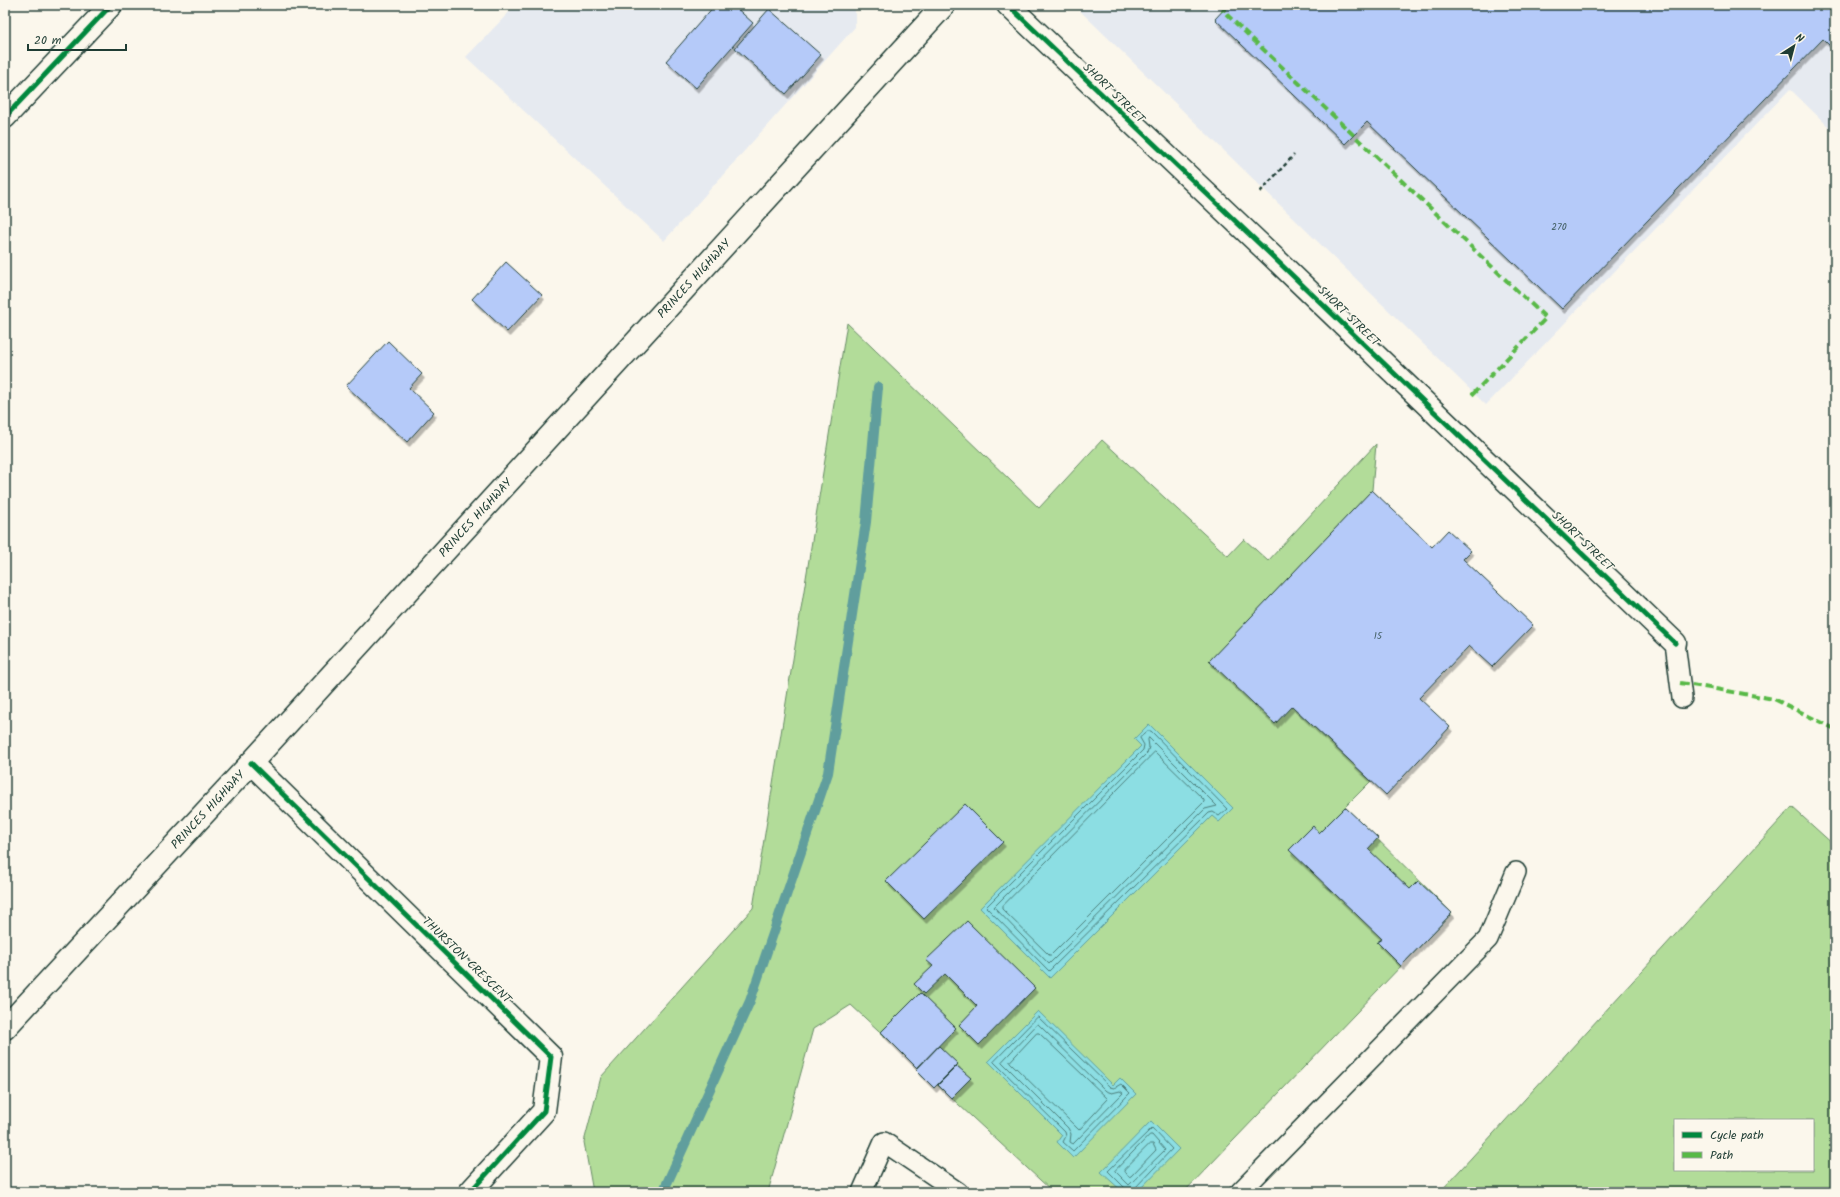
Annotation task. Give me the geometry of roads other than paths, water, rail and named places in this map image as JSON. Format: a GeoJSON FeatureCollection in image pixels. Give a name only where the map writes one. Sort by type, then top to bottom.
{"type":"FeatureCollection","features":[{"type":"Feature","properties":{"kind":"street"},"geometry":{"type":"LineString","coordinates":[[5,116],[111,5]]}},
{"type":"Feature","properties":{"kind":"street","name":"PRINCES HIGHWAY"},"geometry":{"type":"LineString","coordinates":[[5,1028],[251,763],[944,5]]}},
{"type":"Feature","properties":{"kind":"street","name":"SHORT STREET"},"geometry":{"type":"LineString","coordinates":[[1008,5],[1268,252],[1675,643]]}},
{"type":"Feature","properties":{"kind":"street","name":"THURSTON CRESCENT"},"geometry":{"type":"LineString","coordinates":[[251,763],[551,1056],[544,1111],[470,1192]]}},
{"type":"Feature","properties":{"kind":"lane"},"geometry":{"type":"LineString","coordinates":[[1675,643],[1682,698]]}},
{"type":"Feature","properties":{"kind":"lane"},"geometry":{"type":"LineString","coordinates":[[1240,1192],[1488,939],[1516,872]]}},
{"type":"Feature","properties":{"kind":"lane"},"geometry":{"type":"LineString","coordinates":[[862,1192],[884,1142],[958,1192]]}},
{"type":"Feature","properties":{"kind":"water"},"geometry":{"type":"Polygon","coordinates":[[[1149,724],[1233,808],[1219,822],[1212,816],[1050,978],[980,908],[1141,746],[1134,739],[1149,724]]]}},
{"type":"Feature","properties":{"kind":"water"},"geometry":{"type":"Polygon","coordinates":[[[1038,1011],[1113,1085],[1120,1078],[1136,1094],[1073,1158],[1057,1142],[1062,1135],[988,1061],[1038,1011]]]}},
{"type":"Feature","properties":{"kind":"water"},"geometry":{"type":"Polygon","coordinates":[[[1151,1121],[1179,1149],[1137,1192],[1123,1192],[1101,1172],[1151,1121]]]}},
{"type":"Feature","properties":{"kind":"waterway"},"geometry":{"type":"LineString","coordinates":[[663,1192],[750,1001],[828,773],[866,522],[878,387]]}}]}
